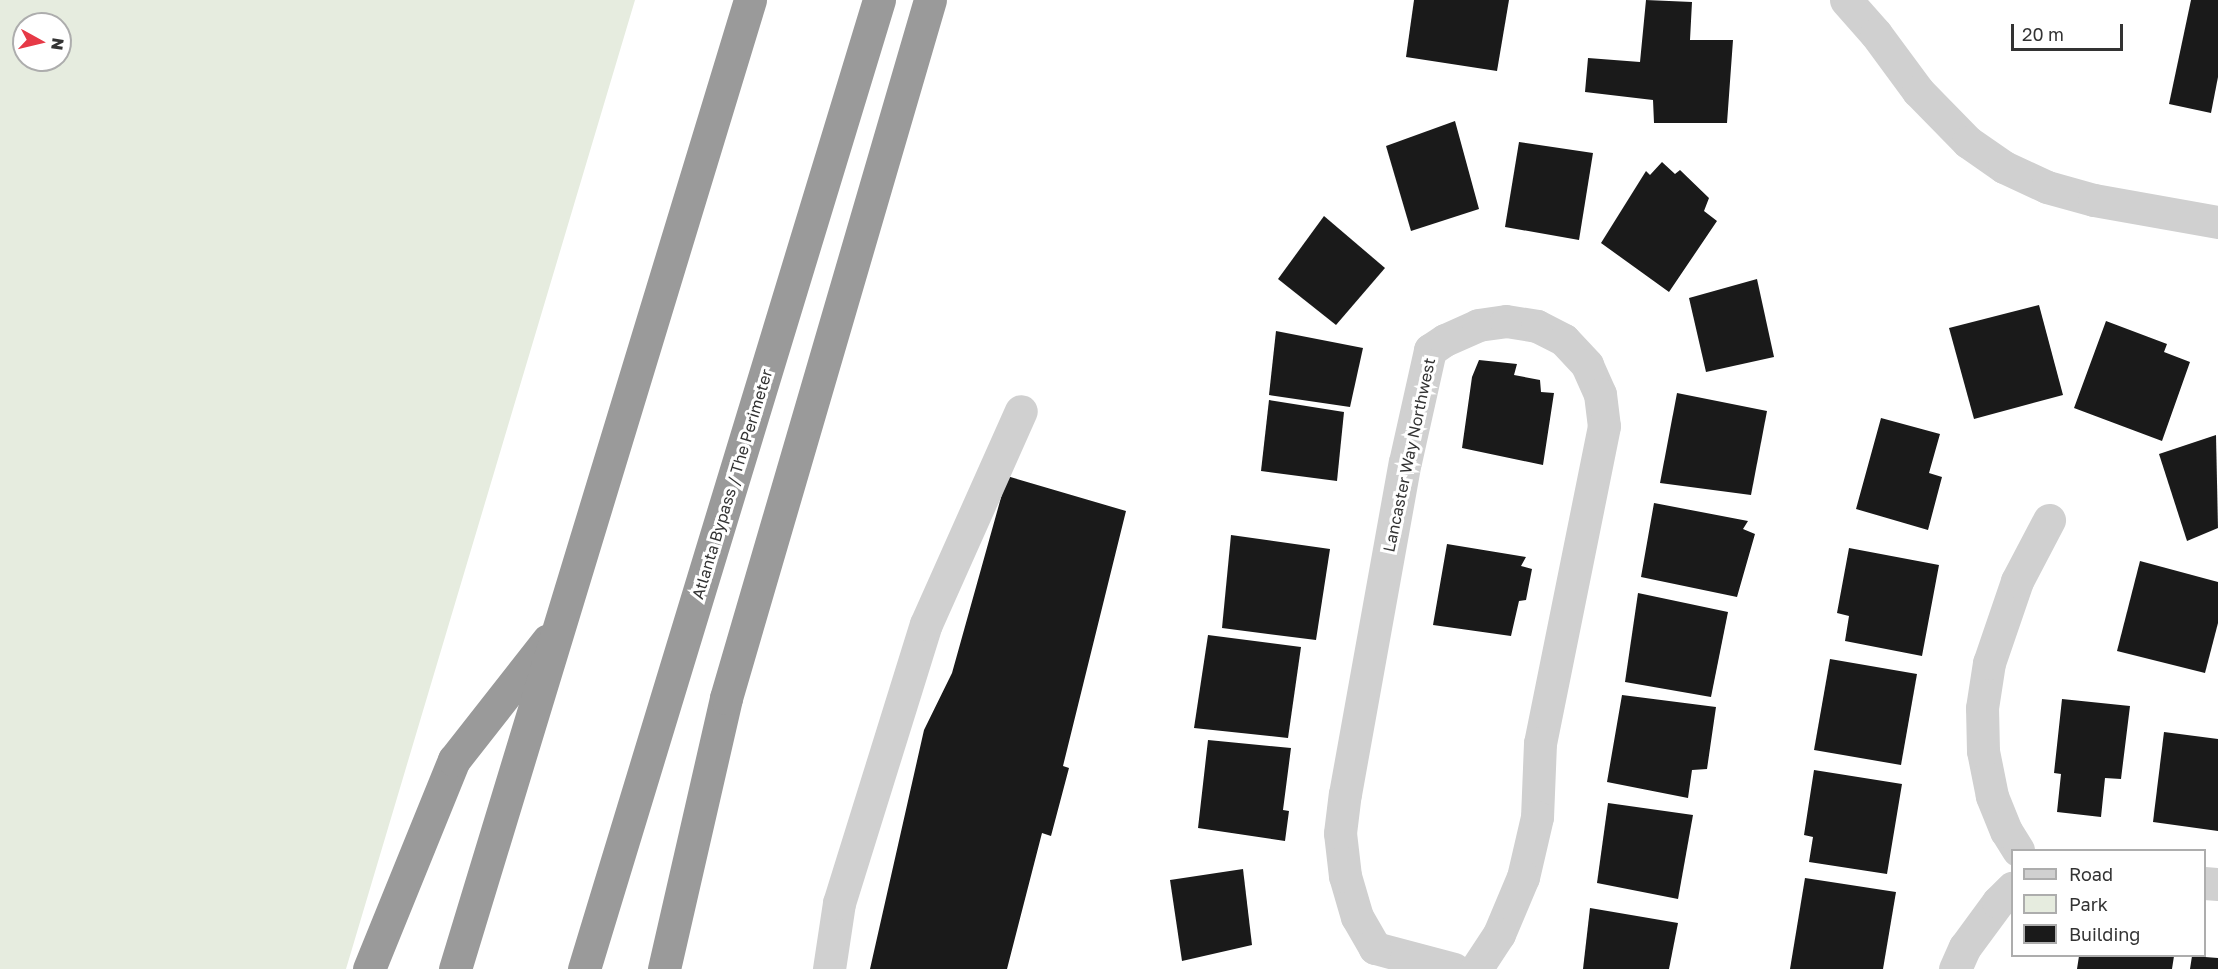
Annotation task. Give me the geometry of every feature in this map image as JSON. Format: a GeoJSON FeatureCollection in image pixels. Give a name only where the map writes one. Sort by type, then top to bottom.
{"type":"FeatureCollection","features":[{"type":"Feature","properties":{"kind":"highway"},"geometry":{"type":"LineString","coordinates":[[455,969],[750,0]]}},
{"type":"Feature","properties":{"kind":"highway","name":"Atlanta Bypass / The Perimeter"},"geometry":{"type":"LineString","coordinates":[[584,969],[879,0]]}},
{"type":"Feature","properties":{"kind":"highway"},"geometry":{"type":"LineString","coordinates":[[664,969],[726,698],[930,0]]}},
{"type":"Feature","properties":{"kind":"highway"},"geometry":{"type":"LineString","coordinates":[[369,969],[454,760],[560,624]]}},
{"type":"Feature","properties":{"kind":"street"},"geometry":{"type":"LineString","coordinates":[[1846,0],[1876,34],[1918,91],[1968,142],[2004,167],[2047,187],[2094,200],[2218,222]]}},
{"type":"Feature","properties":{"kind":"street","name":"Lancaster Way Northwest"},"geometry":{"type":"LineString","coordinates":[[1454,969],[1375,948],[1357,917],[1344,876],[1340,833],[1345,794],[1405,462],[1431,350],[1445,340],[1478,325],[1506,321],[1537,326],[1564,340],[1587,365],[1600,394],[1604,426],[1540,743],[1537,817],[1528,857],[1523,877],[1499,934],[1476,969]]}},
{"type":"Feature","properties":{"kind":"street"},"geometry":{"type":"LineString","coordinates":[[829,969],[838,903],[926,624],[1021,411]]}},
{"type":"Feature","properties":{"kind":"street"},"geometry":{"type":"LineString","coordinates":[[2017,849],[2006,831],[1992,796],[1983,751],[1982,708],[1989,663],[2017,581],[2049,520]]}},
{"type":"Feature","properties":{"kind":"street"},"geometry":{"type":"LineString","coordinates":[[1955,969],[1965,947],[1998,902],[2011,890]]}},
{"type":"Feature","properties":{"kind":"green space"},"geometry":{"type":"Polygon","coordinates":[[[0,0],[635,0],[346,969],[0,969],[0,0]]]}},
{"type":"Feature","properties":{"kind":"building"},"geometry":{"type":"Polygon","coordinates":[[[1414,0],[1509,0],[1497,71],[1406,57],[1414,0]]]}},
{"type":"Feature","properties":{"kind":"building"},"geometry":{"type":"Polygon","coordinates":[[[1646,0],[1692,2],[1690,40],[1733,40],[1727,123],[1654,123],[1653,100],[1585,92],[1588,58],[1640,62],[1646,0]]]}},
{"type":"Feature","properties":{"kind":"building"},"geometry":{"type":"Polygon","coordinates":[[[2191,0],[2218,0],[2218,77],[2211,113],[2169,104],[2191,0]]]}},
{"type":"Feature","properties":{"kind":"building"},"geometry":{"type":"Polygon","coordinates":[[[1455,121],[1479,209],[1411,231],[1386,146],[1455,121]]]}},
{"type":"Feature","properties":{"kind":"building"},"geometry":{"type":"Polygon","coordinates":[[[1519,142],[1593,153],[1579,240],[1505,227],[1519,142]]]}},
{"type":"Feature","properties":{"kind":"building"},"geometry":{"type":"Polygon","coordinates":[[[1662,162],[1675,174],[1680,170],[1709,198],[1704,211],[1717,221],[1669,292],[1601,243],[1646,171],[1650,175],[1662,162]]]}},
{"type":"Feature","properties":{"kind":"building"},"geometry":{"type":"Polygon","coordinates":[[[1324,216],[1385,268],[1336,325],[1278,279],[1324,216]]]}},
{"type":"Feature","properties":{"kind":"building"},"geometry":{"type":"Polygon","coordinates":[[[1757,279],[1774,357],[1706,372],[1689,298],[1757,279]]]}},
{"type":"Feature","properties":{"kind":"building"},"geometry":{"type":"Polygon","coordinates":[[[2039,305],[2063,395],[1974,419],[1949,328],[2039,305]]]}},
{"type":"Feature","properties":{"kind":"building"},"geometry":{"type":"Polygon","coordinates":[[[2106,321],[2167,344],[2164,352],[2190,362],[2162,441],[2074,408],[2106,321]]]}},
{"type":"Feature","properties":{"kind":"building"},"geometry":{"type":"Polygon","coordinates":[[[1276,331],[1363,348],[1350,407],[1269,395],[1276,331]]]}},
{"type":"Feature","properties":{"kind":"building"},"geometry":{"type":"Polygon","coordinates":[[[1479,360],[1517,364],[1514,375],[1540,380],[1541,392],[1554,393],[1543,465],[1462,448],[1472,377],[1479,360]]]}},
{"type":"Feature","properties":{"kind":"building"},"geometry":{"type":"Polygon","coordinates":[[[1677,393],[1767,411],[1751,495],[1660,483],[1677,393]]]}},
{"type":"Feature","properties":{"kind":"building"},"geometry":{"type":"Polygon","coordinates":[[[1269,400],[1344,412],[1337,481],[1261,471],[1269,400]]]}},
{"type":"Feature","properties":{"kind":"building"},"geometry":{"type":"Polygon","coordinates":[[[1881,418],[1940,434],[1929,473],[1942,477],[1928,530],[1856,509],[1881,418]]]}},
{"type":"Feature","properties":{"kind":"building"},"geometry":{"type":"Polygon","coordinates":[[[2216,435],[2218,528],[2187,541],[2159,454],[2216,435]]]}},
{"type":"Feature","properties":{"kind":"building"},"geometry":{"type":"Polygon","coordinates":[[[1007,476],[1126,511],[1063,766],[1069,768],[1051,836],[1042,833],[1007,969],[870,969],[924,730],[952,673],[1007,476]]]}},
{"type":"Feature","properties":{"kind":"building"},"geometry":{"type":"Polygon","coordinates":[[[1654,503],[1748,521],[1743,529],[1755,534],[1737,597],[1641,577],[1654,503]]]}},
{"type":"Feature","properties":{"kind":"building"},"geometry":{"type":"Polygon","coordinates":[[[1231,535],[1330,549],[1316,640],[1222,628],[1231,535]]]}},
{"type":"Feature","properties":{"kind":"building"},"geometry":{"type":"Polygon","coordinates":[[[1447,544],[1526,557],[1521,566],[1532,569],[1526,600],[1519,601],[1511,636],[1433,625],[1447,544]]]}},
{"type":"Feature","properties":{"kind":"building"},"geometry":{"type":"Polygon","coordinates":[[[1849,548],[1939,565],[1922,656],[1845,641],[1849,616],[1837,613],[1849,548]]]}},
{"type":"Feature","properties":{"kind":"building"},"geometry":{"type":"Polygon","coordinates":[[[2140,561],[2218,582],[2218,623],[2205,673],[2117,651],[2140,561]]]}},
{"type":"Feature","properties":{"kind":"building"},"geometry":{"type":"Polygon","coordinates":[[[1638,593],[1728,612],[1711,697],[1625,682],[1638,593]]]}},
{"type":"Feature","properties":{"kind":"building"},"geometry":{"type":"Polygon","coordinates":[[[1208,635],[1301,647],[1288,738],[1194,728],[1208,635]]]}},
{"type":"Feature","properties":{"kind":"building"},"geometry":{"type":"Polygon","coordinates":[[[1830,659],[1917,674],[1901,765],[1814,750],[1830,659]]]}},
{"type":"Feature","properties":{"kind":"building"},"geometry":{"type":"Polygon","coordinates":[[[1622,695],[1716,707],[1707,769],[1692,770],[1688,798],[1607,782],[1622,695]]]}},
{"type":"Feature","properties":{"kind":"building"},"geometry":{"type":"Polygon","coordinates":[[[2062,699],[2130,706],[2121,779],[2105,778],[2101,817],[2057,812],[2061,774],[2054,773],[2062,699]]]}},
{"type":"Feature","properties":{"kind":"building"},"geometry":{"type":"Polygon","coordinates":[[[2164,732],[2218,739],[2218,831],[2153,822],[2164,732]]]}},
{"type":"Feature","properties":{"kind":"building"},"geometry":{"type":"Polygon","coordinates":[[[1208,740],[1291,748],[1283,810],[1289,811],[1285,841],[1198,828],[1208,740]]]}},
{"type":"Feature","properties":{"kind":"building"},"geometry":{"type":"Polygon","coordinates":[[[1814,770],[1902,784],[1887,874],[1809,862],[1813,837],[1804,835],[1814,770]]]}},
{"type":"Feature","properties":{"kind":"building"},"geometry":{"type":"Polygon","coordinates":[[[1608,803],[1693,815],[1678,899],[1597,883],[1608,803]]]}},
{"type":"Feature","properties":{"kind":"building"},"geometry":{"type":"Polygon","coordinates":[[[1243,869],[1252,945],[1182,961],[1170,880],[1243,869]]]}},
{"type":"Feature","properties":{"kind":"building"},"geometry":{"type":"Polygon","coordinates":[[[1805,878],[1896,892],[1883,969],[1790,969],[1805,878]]]}},
{"type":"Feature","properties":{"kind":"building"},"geometry":{"type":"Polygon","coordinates":[[[1590,908],[1678,923],[1669,969],[1583,969],[1590,908]]]}},
{"type":"Feature","properties":{"kind":"building"},"geometry":{"type":"Polygon","coordinates":[[[2079,957],[2174,957],[2172,969],[2077,969],[2079,957]]]}},
{"type":"Feature","properties":{"kind":"building"},"geometry":{"type":"Polygon","coordinates":[[[2192,957],[2218,958],[2218,969],[2190,969],[2192,957]]]}}]}
